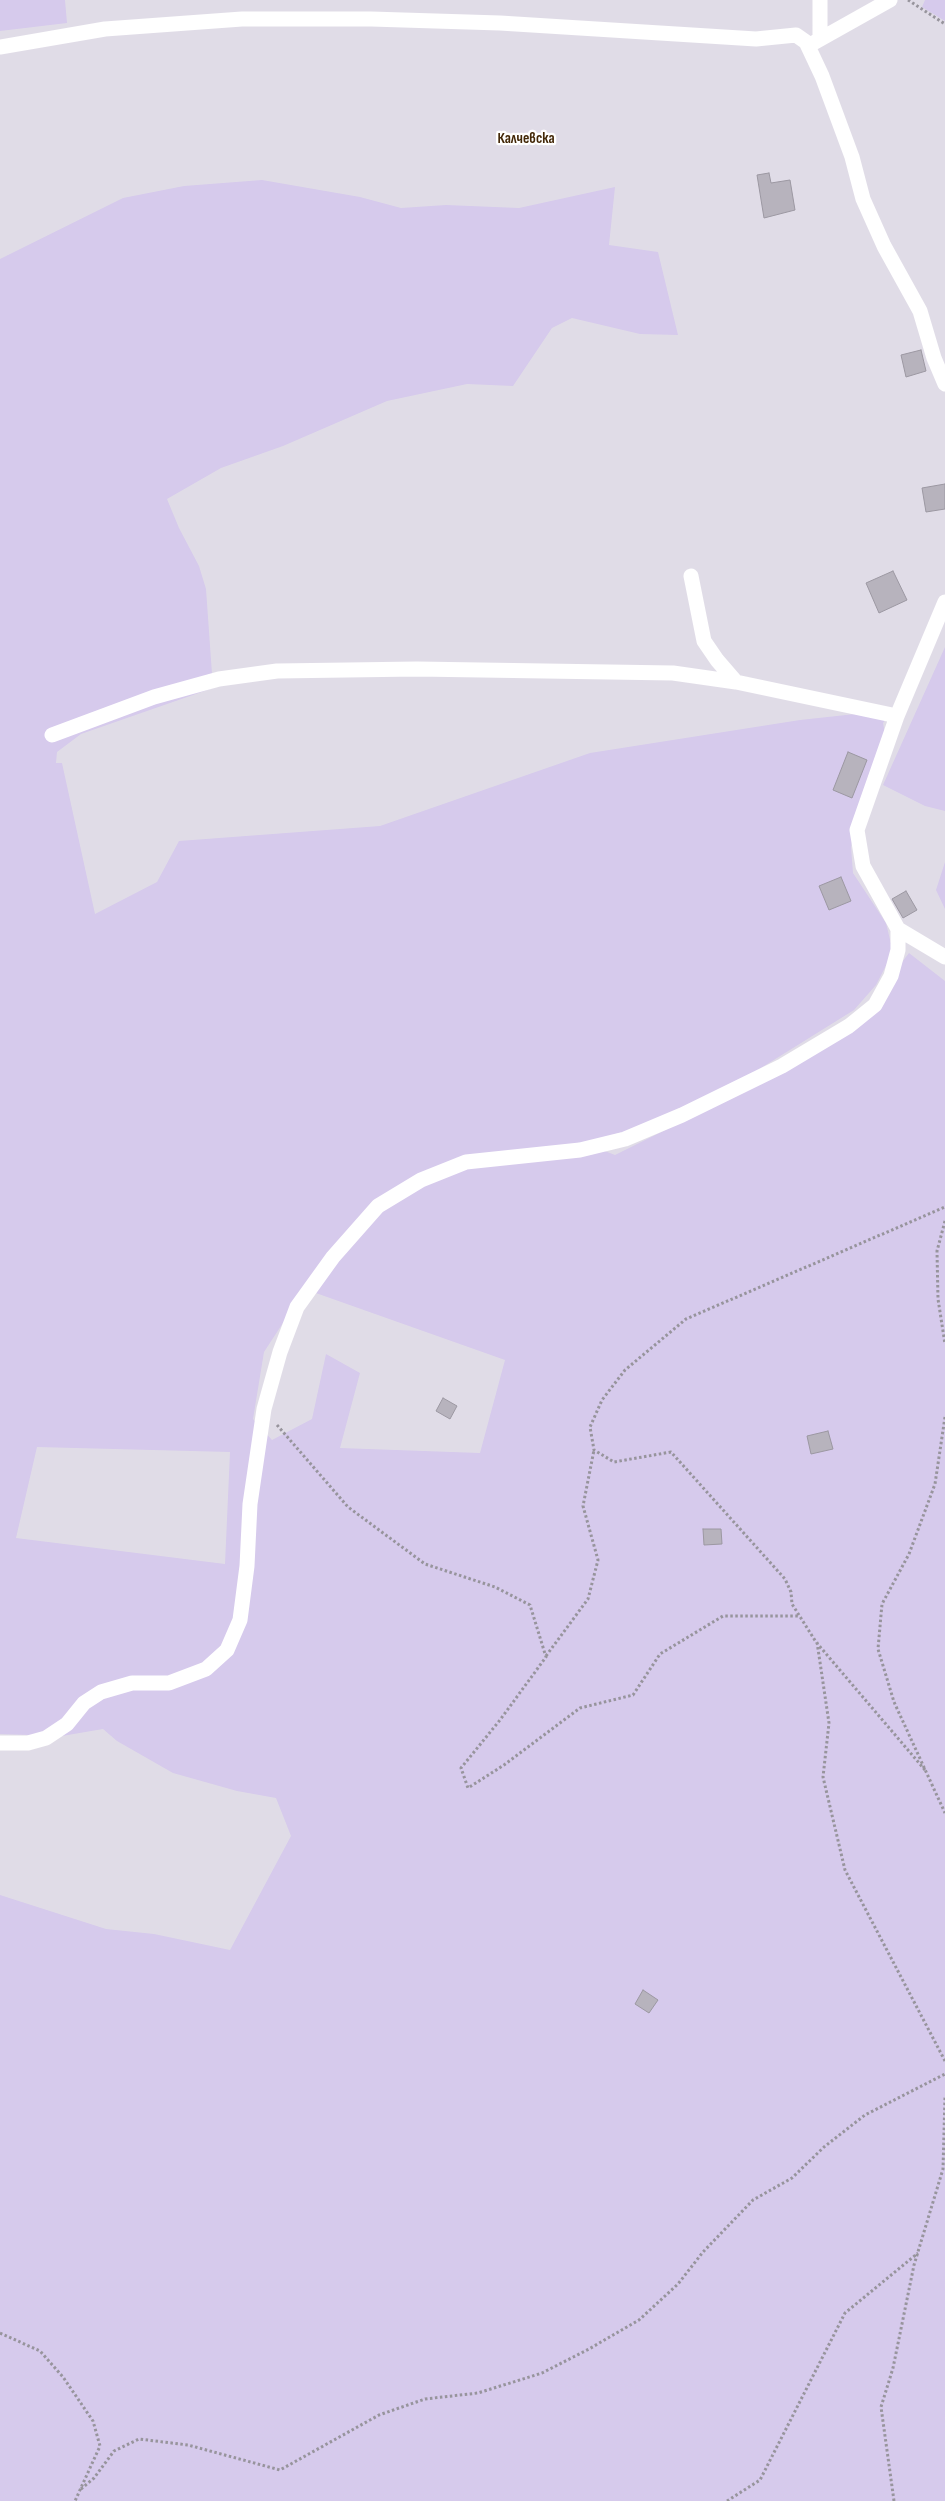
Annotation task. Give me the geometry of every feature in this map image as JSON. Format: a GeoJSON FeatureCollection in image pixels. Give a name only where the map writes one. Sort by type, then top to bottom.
{"type":"FeatureCollection","features":[{"type":"Feature","properties":{"kind":"street"},"geometry":{"type":"LineString","coordinates":[[820,0],[814,43],[822,76],[843,132],[863,199],[884,246],[920,311],[934,358],[945,384]]}},
{"type":"Feature","properties":{"kind":"street"},"geometry":{"type":"LineString","coordinates":[[0,47],[105,29],[242,19],[371,19],[500,23],[756,39],[796,35],[806,42],[814,43],[890,0]]}},
{"type":"Feature","properties":{"kind":"street"},"geometry":{"type":"LineString","coordinates":[[691,576],[704,641],[736,682]]}},
{"type":"Feature","properties":{"kind":"street"},"geometry":{"type":"LineString","coordinates":[[0,1743],[28,1743],[46,1738],[67,1724],[84,1703],[101,1692],[132,1683],[169,1683],[206,1669],[227,1650],[240,1620],[247,1566],[250,1504],[264,1409],[280,1352],[297,1308],[333,1257],[378,1206],[420,1180],[466,1162],[580,1150],[625,1139],[682,1115],[782,1066],[848,1026],[875,1005],[891,976],[898,950],[898,929],[863,866],[857,830],[897,716],[945,602]]}},
{"type":"Feature","properties":{"kind":"street"},"geometry":{"type":"LineString","coordinates":[[52,735],[154,697],[220,679],[277,672],[417,669],[673,672],[736,682],[897,716]]}},
{"type":"Feature","properties":{"kind":"street"},"geometry":{"type":"LineString","coordinates":[[898,929],[945,957]]}},
{"type":"Feature","properties":{"kind":"path"},"geometry":{"type":"LineString","coordinates":[[908,0],[945,24]]}},
{"type":"Feature","properties":{"kind":"path"},"geometry":{"type":"LineString","coordinates":[[800,1616],[723,1616],[660,1654],[633,1695],[580,1708],[504,1765],[468,1788],[461,1768],[500,1720],[588,1599],[598,1560],[583,1506],[594,1450],[590,1427],[602,1400],[625,1370],[686,1319],[945,1207]]}},
{"type":"Feature","properties":{"kind":"path"},"geometry":{"type":"LineString","coordinates":[[945,1221],[937,1251],[938,1299],[945,1344]]}},
{"type":"Feature","properties":{"kind":"path"},"geometry":{"type":"LineString","coordinates":[[264,1409],[348,1507],[394,1541],[426,1564],[495,1586],[530,1605],[546,1657]]}},
{"type":"Feature","properties":{"kind":"path"},"geometry":{"type":"LineString","coordinates":[[945,1417],[935,1484],[909,1554],[882,1604],[878,1649],[894,1702],[945,1813]]}},
{"type":"Feature","properties":{"kind":"path"},"geometry":{"type":"LineString","coordinates":[[594,1450],[614,1462],[671,1452],[785,1578],[791,1592],[792,1604],[816,1642],[925,1770]]}},
{"type":"Feature","properties":{"kind":"path"},"geometry":{"type":"LineString","coordinates":[[816,1642],[829,1723],[823,1777],[845,1870],[945,2061]]}},
{"type":"Feature","properties":{"kind":"path"},"geometry":{"type":"LineString","coordinates":[[81,2489],[94,2478],[114,2451],[139,2439],[188,2444],[280,2470],[379,2415],[425,2399],[478,2393],[542,2373],[589,2349],[638,2320],[678,2284],[703,2252],[753,2200],[792,2178],[824,2147],[865,2115],[945,2074]]}},
{"type":"Feature","properties":{"kind":"path"},"geometry":{"type":"LineString","coordinates":[[894,2501],[881,2407],[893,2368],[918,2252],[943,2169],[945,2097]]}},
{"type":"Feature","properties":{"kind":"path"},"geometry":{"type":"LineString","coordinates":[[727,2501],[760,2480],[845,2313],[918,2252]]}},
{"type":"Feature","properties":{"kind":"path"},"geometry":{"type":"LineString","coordinates":[[0,2333],[40,2351],[63,2377],[93,2421],[100,2446],[75,2501]]}},
{"type":"Feature","properties":{"kind":"shaded area"},"geometry":{"type":"Polygon","coordinates":[[[0,0],[65,0],[67,23],[0,31],[0,0]]]}},
{"type":"Feature","properties":{"kind":"shaded area"},"geometry":{"type":"Polygon","coordinates":[[[925,0],[945,0],[945,21],[922,7],[925,0]]]}},
{"type":"Feature","properties":{"kind":"shaded area"},"geometry":{"type":"Polygon","coordinates":[[[262,180],[360,197],[401,208],[446,205],[519,208],[615,187],[609,245],[658,252],[678,335],[640,334],[572,318],[552,328],[513,386],[467,384],[387,401],[283,446],[221,468],[167,499],[179,528],[199,566],[206,589],[213,688],[81,734],[57,752],[56,763],[62,763],[95,914],[157,882],[179,841],[380,826],[590,753],[800,720],[892,710],[883,723],[885,734],[858,814],[851,847],[853,873],[886,923],[893,952],[876,985],[854,1010],[732,1086],[644,1126],[584,1143],[615,1155],[746,1090],[868,1019],[893,974],[909,953],[945,981],[945,2501],[0,2501],[0,1895],[106,1929],[154,1934],[230,1950],[291,1836],[276,1798],[237,1791],[173,1773],[117,1741],[103,1729],[62,1736],[0,1734],[0,259],[123,198],[184,186],[262,180]],[[313,1292],[296,1303],[264,1352],[253,1419],[272,1440],[312,1419],[326,1354],[360,1373],[340,1448],[480,1453],[505,1360],[313,1292]],[[37,1447],[16,1538],[225,1564],[230,1452],[37,1447]]]}},
{"type":"Feature","properties":{"kind":"shaded area"},"geometry":{"type":"Polygon","coordinates":[[[945,647],[945,811],[925,806],[883,785],[945,647]]]}},
{"type":"Feature","properties":{"kind":"shaded area"},"geometry":{"type":"Polygon","coordinates":[[[945,862],[945,909],[936,890],[945,862]]]}},
{"type":"Feature","properties":{"kind":"building"},"geometry":{"type":"Polygon","coordinates":[[[769,173],[771,183],[790,180],[795,210],[764,218],[757,175],[769,173]]]}},
{"type":"Feature","properties":{"kind":"building"},"geometry":{"type":"Polygon","coordinates":[[[921,350],[926,371],[906,377],[901,355],[921,350]]]}},
{"type":"Feature","properties":{"kind":"building"},"geometry":{"type":"Polygon","coordinates":[[[945,484],[945,509],[926,512],[922,488],[945,484]]]}},
{"type":"Feature","properties":{"kind":"building"},"geometry":{"type":"Polygon","coordinates":[[[893,571],[907,600],[879,613],[866,583],[893,571]]]}},
{"type":"Feature","properties":{"kind":"building"},"geometry":{"type":"Polygon","coordinates":[[[848,752],[867,760],[852,798],[833,790],[848,752]]]}},
{"type":"Feature","properties":{"kind":"building"},"geometry":{"type":"Polygon","coordinates":[[[841,877],[851,901],[829,910],[819,886],[841,877]]]}},
{"type":"Feature","properties":{"kind":"building"},"geometry":{"type":"Polygon","coordinates":[[[906,891],[917,910],[903,918],[892,899],[906,891]]]}},
{"type":"Feature","properties":{"kind":"building"},"geometry":{"type":"Polygon","coordinates":[[[443,1398],[457,1406],[450,1419],[436,1411],[443,1398]]]}},
{"type":"Feature","properties":{"kind":"building"},"geometry":{"type":"Polygon","coordinates":[[[828,1431],[833,1449],[811,1454],[807,1436],[828,1431]]]}},
{"type":"Feature","properties":{"kind":"building"},"geometry":{"type":"Polygon","coordinates":[[[703,1529],[721,1529],[722,1544],[704,1545],[703,1529]]]}},
{"type":"Feature","properties":{"kind":"building"},"geometry":{"type":"Polygon","coordinates":[[[643,1990],[658,2000],[649,2013],[635,2004],[643,1990]]]}},
{"type":"Feature","properties":{"kind":"district","name":"Калчевска"},"geometry":{"type":"Point","coordinates":[526,139]}}]}
